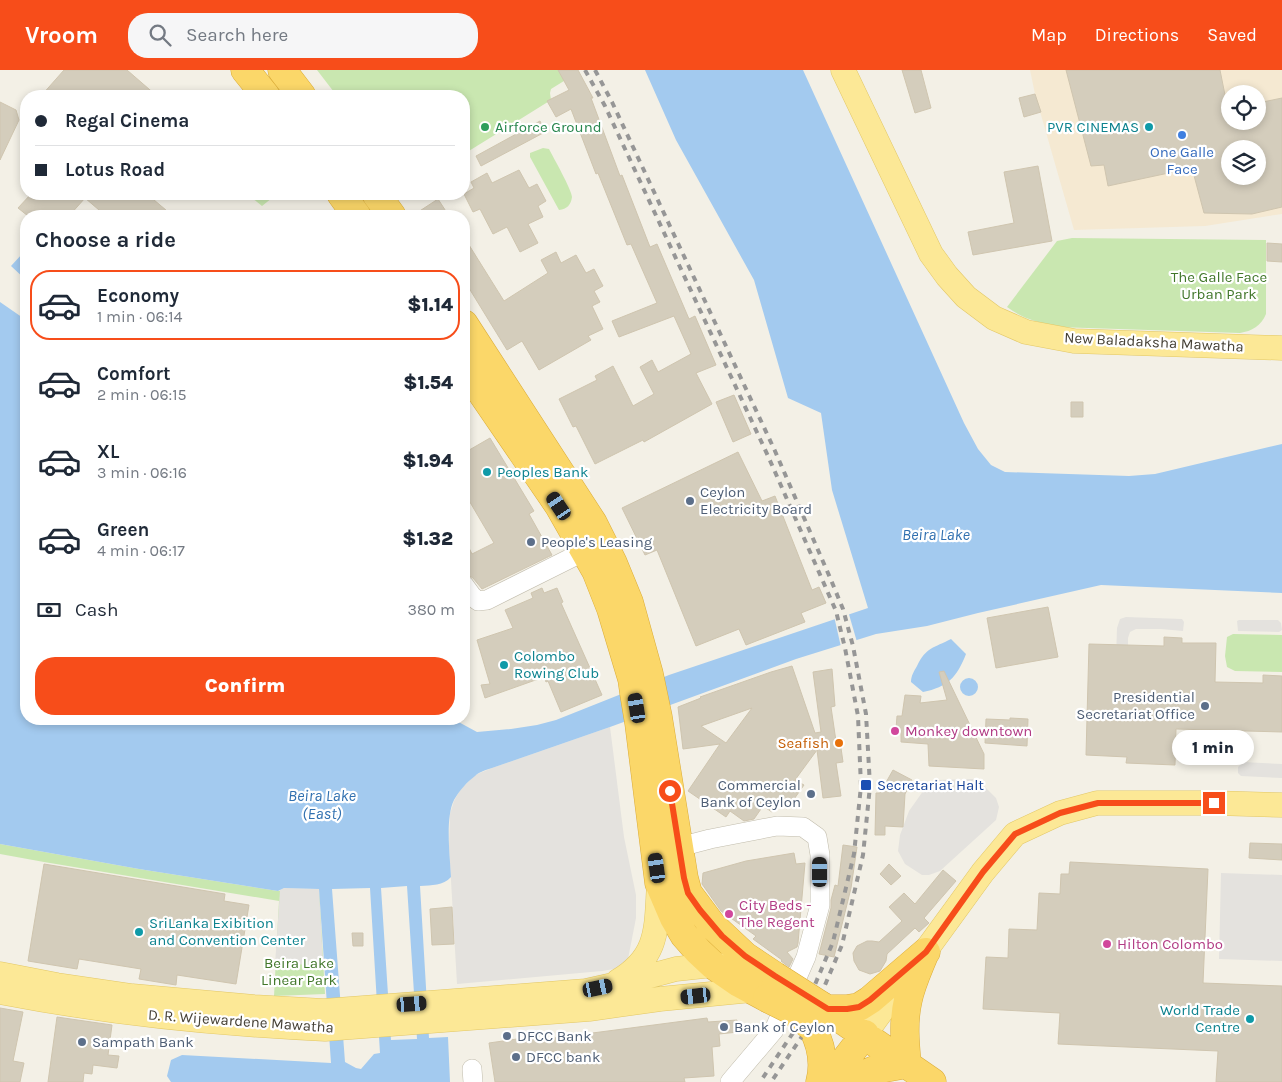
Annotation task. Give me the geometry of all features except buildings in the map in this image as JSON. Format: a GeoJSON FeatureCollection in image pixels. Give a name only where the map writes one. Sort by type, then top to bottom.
{"type":"FeatureCollection","features":[{"type":"Feature","properties":{"kind":"highway"},"geometry":{"type":"LineString","coordinates":[[245,70],[261,90]]}},
{"type":"Feature","properties":{"kind":"highway"},"geometry":{"type":"LineString","coordinates":[[282,70],[297,90]]}},
{"type":"Feature","properties":{"kind":"highway"},"geometry":{"type":"LineString","coordinates":[[470,333],[593,523],[613,563],[629,602],[640,677],[649,720],[667,851],[659,883],[674,918],[684,935],[713,965],[764,988],[791,1010],[821,1014],[864,1034],[932,1082]]}},
{"type":"Feature","properties":{"kind":"highway"},"geometry":{"type":"LineString","coordinates":[[470,375],[559,506],[585,551],[596,572],[640,677]]}},
{"type":"Feature","properties":{"kind":"highway"},"geometry":{"type":"LineString","coordinates":[[667,851],[684,878],[688,893],[700,910],[722,936],[745,956],[764,988]]}},
{"type":"Feature","properties":{"kind":"highway"},"geometry":{"type":"LineString","coordinates":[[821,1014],[859,1007],[870,1000],[926,952]]}},
{"type":"Feature","properties":{"kind":"highway"},"geometry":{"type":"LineString","coordinates":[[907,1064],[905,1036],[908,1002],[911,989],[926,952]]}},
{"type":"Feature","properties":{"kind":"highway"},"geometry":{"type":"LineString","coordinates":[[820,1082],[822,1056],[818,1040],[821,1014]]}},
{"type":"Feature","properties":{"kind":"highway"},"geometry":{"type":"LineString","coordinates":[[828,1082],[864,1034]]}},
{"type":"Feature","properties":{"kind":"highway"},"geometry":{"type":"LineString","coordinates":[[846,1082],[874,1070],[907,1064]]}},
{"type":"Feature","properties":{"kind":"main road","name":"New Baladaksha Mawatha"},"geometry":{"type":"LineString","coordinates":[[842,70],[931,254],[966,297],[994,318],[1026,332],[1074,341],[1282,348]]}},
{"type":"Feature","properties":{"kind":"main road"},"geometry":{"type":"LineString","coordinates":[[864,1034],[983,872],[1015,834],[1060,813],[1098,803],[1282,805]]}},
{"type":"Feature","properties":{"kind":"main road"},"geometry":{"type":"LineString","coordinates":[[610,986],[632,972],[646,957],[654,938],[659,883]]}},
{"type":"Feature","properties":{"kind":"main road"},"geometry":{"type":"LineString","coordinates":[[660,1000],[676,969],[684,935],[688,893]]}},
{"type":"Feature","properties":{"kind":"main road","name":"D. R. Wijewardene Mawatha"},"geometry":{"type":"LineString","coordinates":[[448,1011],[586,991],[676,969],[713,965]]}},
{"type":"Feature","properties":{"kind":"main road","name":"D. R. Wijewardene Mawatha"},"geometry":{"type":"LineString","coordinates":[[0,974],[132,996],[254,1007],[324,1020]]}},
{"type":"Feature","properties":{"kind":"main road","name":"D. R. Wijewardene Mawatha"},"geometry":{"type":"LineString","coordinates":[[0,992],[131,1014],[252,1025],[448,1011],[589,1009],[764,988]]}},
{"type":"Feature","properties":{"kind":"street"},"geometry":{"type":"LineString","coordinates":[[470,593],[478,601],[487,600],[585,551]]}},
{"type":"Feature","properties":{"kind":"street"},"geometry":{"type":"LineString","coordinates":[[667,851],[777,826],[803,827],[817,837],[820,855],[820,905],[806,957],[774,1030],[730,1082]]}},
{"type":"Feature","properties":{"kind":"shaded area","name":"One Galle Face"},"geometry":{"type":"Polygon","coordinates":[[[1030,70],[1282,70],[1282,214],[1205,226],[1074,230],[1035,94],[1030,70]]]}},
{"type":"Feature","properties":{"kind":"shaded area"},"geometry":{"type":"Polygon","coordinates":[[[1126,617],[1182,619],[1184,622],[1183,631],[1136,629],[1130,632],[1128,638],[1128,667],[1116,658],[1117,628],[1120,619],[1126,617]]]}},
{"type":"Feature","properties":{"kind":"shaded area"},"geometry":{"type":"Polygon","coordinates":[[[1278,620],[1281,623],[1282,630],[1279,632],[1238,631],[1237,621],[1278,620]]]}},
{"type":"Feature","properties":{"kind":"shaded area"},"geometry":{"type":"Polygon","coordinates":[[[610,727],[624,837],[636,895],[636,918],[628,959],[623,965],[602,971],[457,984],[449,846],[450,814],[460,790],[475,775],[610,727]]]}},
{"type":"Feature","properties":{"kind":"shaded area"},"geometry":{"type":"Polygon","coordinates":[[[1243,762],[1282,764],[1282,778],[1241,776],[1238,773],[1238,767],[1243,762]]]}},
{"type":"Feature","properties":{"kind":"shaded area"},"geometry":{"type":"Polygon","coordinates":[[[973,779],[983,785],[996,798],[999,807],[996,820],[940,871],[929,875],[922,875],[905,864],[898,851],[900,835],[909,811],[926,787],[937,780],[973,779]]]}},
{"type":"Feature","properties":{"kind":"shaded area"},"geometry":{"type":"Polygon","coordinates":[[[1221,873],[1282,875],[1282,961],[1219,959],[1221,873]]]}},
{"type":"Feature","properties":{"kind":"shaded area"},"geometry":{"type":"Polygon","coordinates":[[[284,888],[319,889],[323,964],[275,965],[280,890],[284,888]]]}},
{"type":"Feature","properties":{"kind":"green space","name":"Airforce Ground"},"geometry":{"type":"Polygon","coordinates":[[[317,70],[570,70],[572,76],[551,89],[551,100],[470,150],[470,90],[332,90],[317,70]]]}},
{"type":"Feature","properties":{"kind":"green space"},"geometry":{"type":"Polygon","coordinates":[[[543,148],[549,149],[571,193],[571,202],[566,208],[559,210],[530,157],[530,153],[543,148]]]}},
{"type":"Feature","properties":{"kind":"green space"},"geometry":{"type":"Polygon","coordinates":[[[254,200],[270,200],[262,206],[254,200]]]}},
{"type":"Feature","properties":{"kind":"green space","name":"The Galle Face Urban Park"},"geometry":{"type":"Polygon","coordinates":[[[1072,238],[1266,240],[1266,314],[1262,322],[1256,327],[1240,333],[1057,327],[1037,322],[1007,307],[1057,241],[1072,238]]]}},
{"type":"Feature","properties":{"kind":"green space"},"geometry":{"type":"Polygon","coordinates":[[[1233,634],[1282,635],[1282,672],[1235,671],[1227,667],[1225,656],[1227,637],[1233,634]]]}},
{"type":"Feature","properties":{"kind":"green space","name":"Beira Lake Linear Park"},"geometry":{"type":"Polygon","coordinates":[[[0,844],[278,891],[319,889],[325,994],[274,996],[279,901],[0,854],[0,844]]]}},
{"type":"Feature","properties":{"kind":"water"},"geometry":{"type":"Polygon","coordinates":[[[645,70],[803,70],[964,423],[978,449],[991,465],[1005,472],[1129,476],[1155,474],[1282,444],[1282,593],[1101,585],[927,626],[876,634],[796,659],[483,771],[463,787],[451,808],[449,837],[451,877],[441,884],[420,886],[429,1038],[448,1037],[450,1082],[171,1082],[167,1076],[171,1060],[182,1055],[331,1063],[319,889],[284,888],[278,891],[0,844],[0,302],[20,316],[20,725],[464,725],[477,732],[511,729],[556,720],[669,675],[868,608],[832,490],[821,413],[788,398],[754,280],[676,140],[645,70]],[[407,886],[381,888],[391,1040],[417,1039],[407,886]],[[370,888],[332,889],[345,1062],[361,1069],[374,1054],[380,1053],[370,888]]]}},
{"type":"Feature","properties":{"kind":"water"},"geometry":{"type":"Polygon","coordinates":[[[20,256],[20,274],[11,266],[20,256]]]}},
{"type":"Feature","properties":{"kind":"water"},"geometry":{"type":"Polygon","coordinates":[[[951,639],[966,654],[959,669],[945,684],[923,692],[911,682],[920,660],[927,651],[951,639]]]}},
{"type":"Feature","properties":{"kind":"water"},"geometry":{"type":"Polygon","coordinates":[[[965,678],[973,678],[978,683],[976,694],[965,696],[960,691],[960,683],[965,678]]]}},
{"type":"Feature","properties":{"kind":"pier"},"geometry":{"type":"Polygon","coordinates":[[[848,611],[857,642],[841,647],[834,616],[848,611]]]}},
{"type":"Feature","properties":{"kind":"railway"},"geometry":{"type":"LineString","coordinates":[[585,70],[605,106],[768,456],[836,611],[858,716],[861,786],[854,854],[833,942],[797,1027],[760,1082]]}},
{"type":"Feature","properties":{"kind":"railway"},"geometry":{"type":"LineString","coordinates":[[595,70],[612,102],[775,451],[831,580],[843,609],[853,646],[866,714],[870,786],[863,855],[842,945],[805,1032],[771,1082]]}},
{"type":"Feature","properties":{"kind":"place","name":"Airforce Ground"},"geometry":{"type":"Point","coordinates":[485,127]}},
{"type":"Feature","properties":{"kind":"place","name":"PVR CINEMAS"},"geometry":{"type":"Point","coordinates":[1149,127]}},
{"type":"Feature","properties":{"kind":"place","name":"One Galle Face"},"geometry":{"type":"Point","coordinates":[1182,135]}},
{"type":"Feature","properties":{"kind":"place","name":"Peoples Bank"},"geometry":{"type":"Point","coordinates":[487,472]}},
{"type":"Feature","properties":{"kind":"place","name":"Ceylon Electricity Board"},"geometry":{"type":"Point","coordinates":[690,501]}},
{"type":"Feature","properties":{"kind":"place","name":"People's Leasing"},"geometry":{"type":"Point","coordinates":[531,542]}},
{"type":"Feature","properties":{"kind":"place","name":"Colombo Rowing Club"},"geometry":{"type":"Point","coordinates":[504,665]}},
{"type":"Feature","properties":{"kind":"place","name":"Presidential Secretariat Office"},"geometry":{"type":"Point","coordinates":[1205,706]}},
{"type":"Feature","properties":{"kind":"place","name":"Monkey downtown"},"geometry":{"type":"Point","coordinates":[895,731]}},
{"type":"Feature","properties":{"kind":"place","name":"Seafish"},"geometry":{"type":"Point","coordinates":[839,743]}},
{"type":"Feature","properties":{"kind":"place","name":"Secretariat Halt"},"geometry":{"type":"Point","coordinates":[866,785]}},
{"type":"Feature","properties":{"kind":"place","name":"Commercial Bank of Ceylon"},"geometry":{"type":"Point","coordinates":[811,794]}},
{"type":"Feature","properties":{"kind":"place","name":"City Beds - The Regent"},"geometry":{"type":"Point","coordinates":[729,914]}},
{"type":"Feature","properties":{"kind":"place","name":"SriLanka Exibition and Convention Center"},"geometry":{"type":"Point","coordinates":[139,932]}},
{"type":"Feature","properties":{"kind":"place","name":"Hilton Colombo"},"geometry":{"type":"Point","coordinates":[1107,944]}},
{"type":"Feature","properties":{"kind":"place","name":"World Trade Centre"},"geometry":{"type":"Point","coordinates":[1250,1019]}},
{"type":"Feature","properties":{"kind":"place","name":"Bank of Ceylon"},"geometry":{"type":"Point","coordinates":[724,1027]}},
{"type":"Feature","properties":{"kind":"place","name":"DFCC Bank"},"geometry":{"type":"Point","coordinates":[507,1036]}},
{"type":"Feature","properties":{"kind":"place","name":"Sampath Bank"},"geometry":{"type":"Point","coordinates":[82,1042]}},
{"type":"Feature","properties":{"kind":"place","name":"DFCC bank"},"geometry":{"type":"Point","coordinates":[516,1057]}},
{"type":"Feature","properties":{"kind":"route"},"geometry":{"type":"LineString","coordinates":[[670,791],[684,878],[688,893],[700,910],[722,936],[745,956],[828,1009],[859,1007],[870,1000],[926,952],[983,872],[1015,834],[1060,813],[1098,803],[1214,803]]}},
{"type":"Feature","properties":{"kind":"water label","name":"Beira Lake"},"geometry":{"type":"Point","coordinates":[936,534]}},
{"type":"Feature","properties":{"kind":"water label","name":"Beira Lake (East)"},"geometry":{"type":"Point","coordinates":[322,804]}}]}
